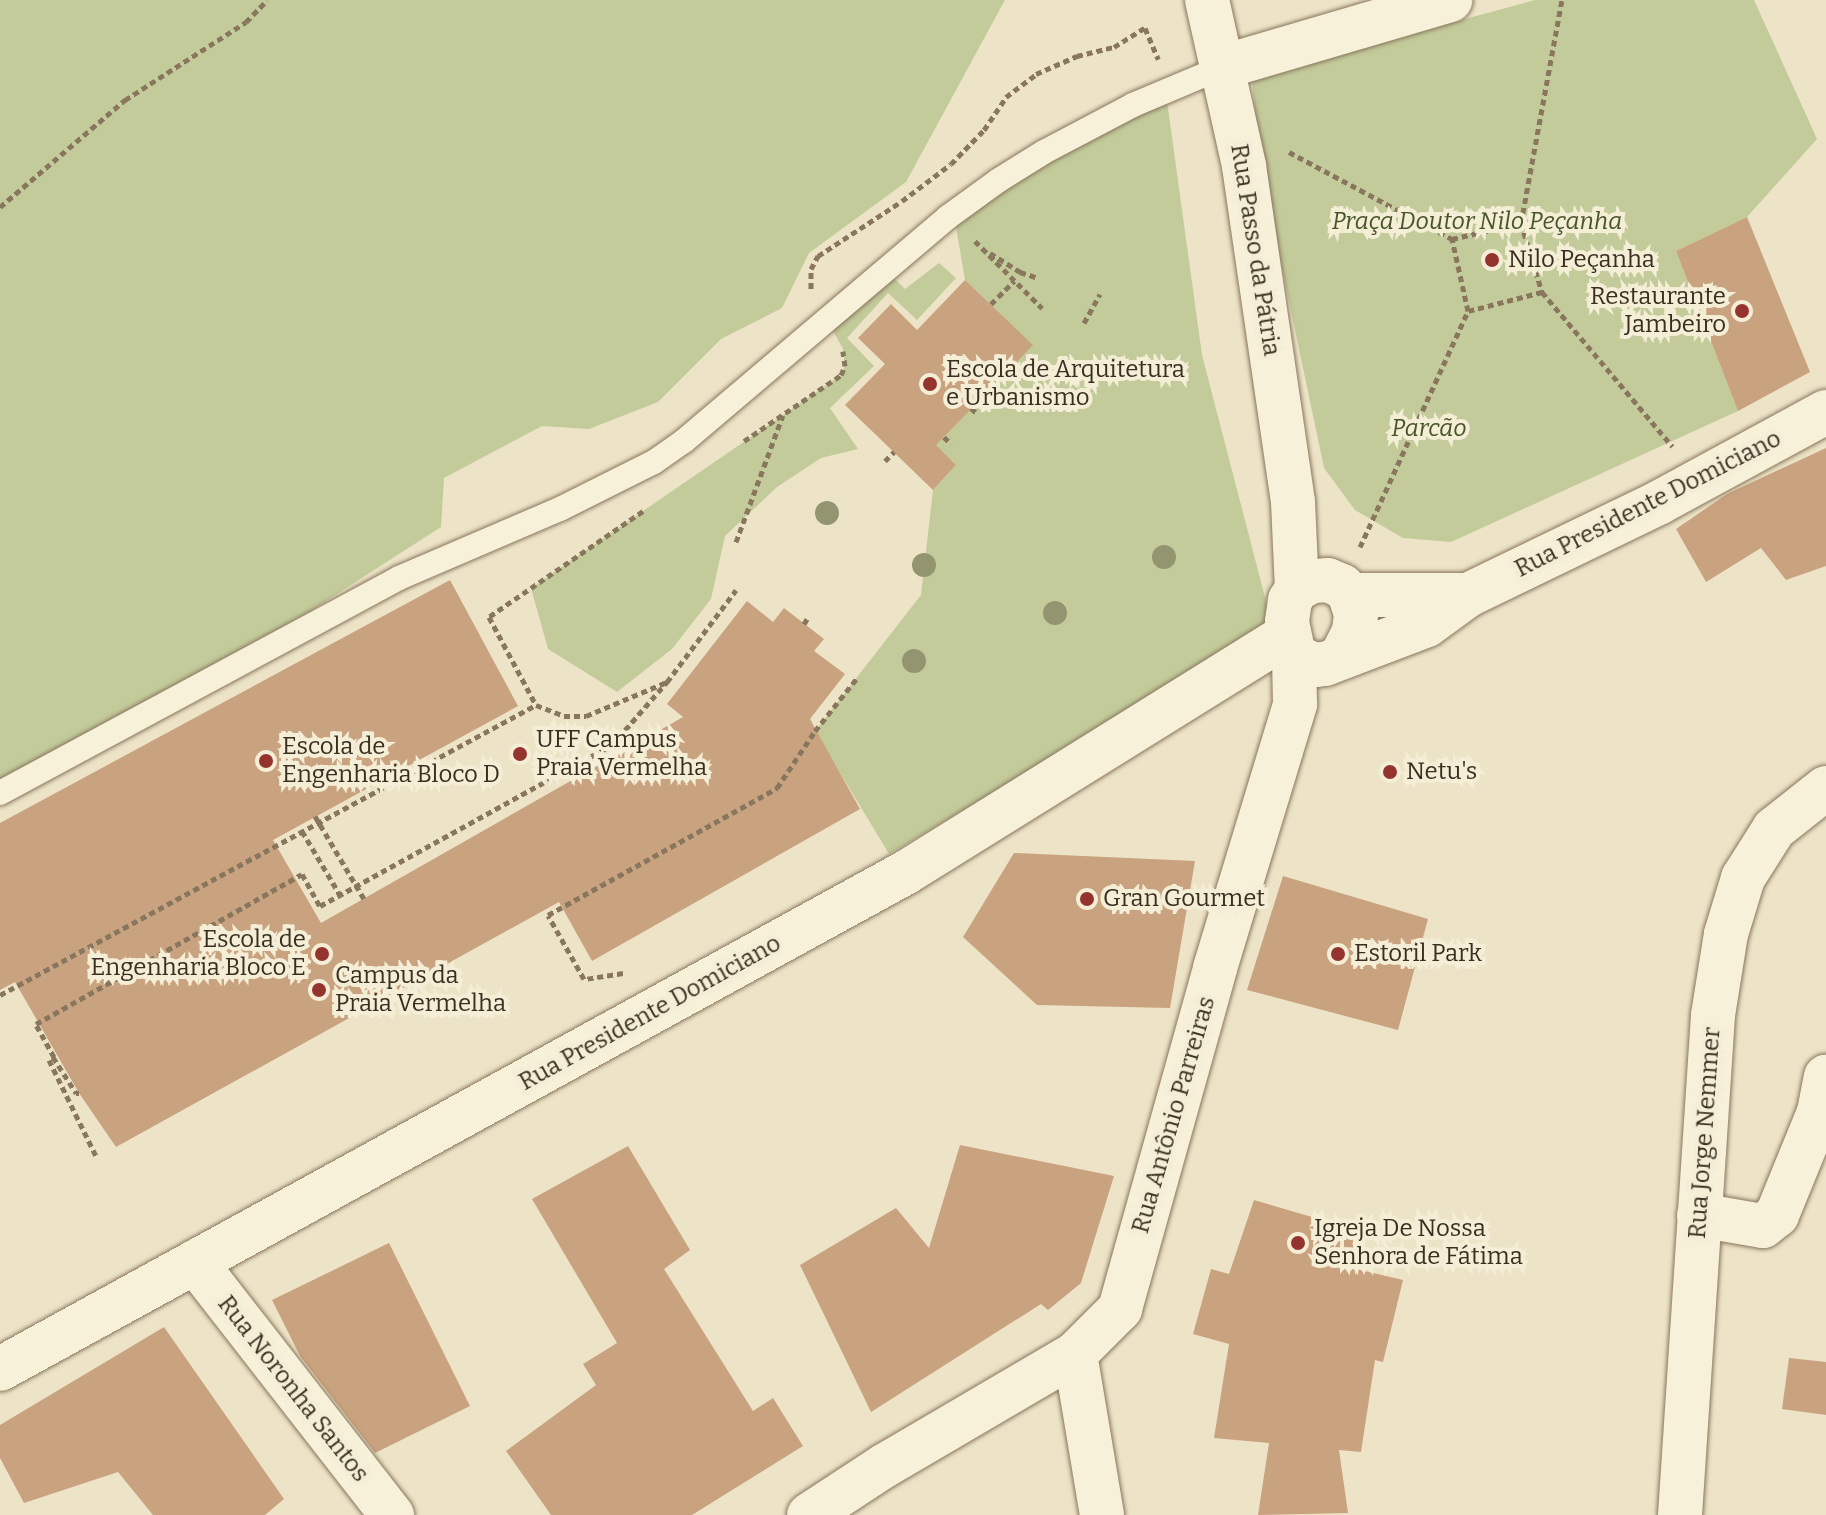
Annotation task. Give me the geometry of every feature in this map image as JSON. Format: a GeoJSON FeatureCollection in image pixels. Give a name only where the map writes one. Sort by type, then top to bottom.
{"type":"FeatureCollection","features":[{"type":"Feature","properties":{"kind":"street","name":"Rua Passo da Pátria"},"geometry":{"type":"LineString","coordinates":[[1207,0],[1236,125],[1293,502],[1329,588],[1356,614],[1354,631],[1312,653]]}},
{"type":"Feature","properties":{"kind":"street"},"geometry":{"type":"LineString","coordinates":[[1223,67],[1450,0]]}},
{"type":"Feature","properties":{"kind":"street","name":"Rua Presidente Domiciano"},"geometry":{"type":"LineString","coordinates":[[0,1369],[1312,653],[1427,625],[1468,595],[1701,480],[1826,412]]}},
{"type":"Feature","properties":{"kind":"street"},"geometry":{"type":"LineString","coordinates":[[1312,653],[1287,609],[1329,588]]}},
{"type":"Feature","properties":{"kind":"street","name":"Rua Presidente Domiciano"},"geometry":{"type":"LineString","coordinates":[[1329,588],[1468,595]]}},
{"type":"Feature","properties":{"kind":"street","name":"Rua Antônio Parreiras"},"geometry":{"type":"LineString","coordinates":[[809,1515],[884,1466],[1075,1354],[1120,1309],[1215,968],[1312,653]]}},
{"type":"Feature","properties":{"kind":"street","name":"Rua Jorge Nemmer"},"geometry":{"type":"LineString","coordinates":[[1680,1515],[1713,1015],[1726,934],[1743,878],[1774,829],[1826,788]]}},
{"type":"Feature","properties":{"kind":"street"},"geometry":{"type":"LineString","coordinates":[[1699,1215],[1763,1226],[1777,1215],[1819,1112],[1826,1077]]}},
{"type":"Feature","properties":{"kind":"street","name":"Rua Noronha Santos"},"geometry":{"type":"LineString","coordinates":[[195,1262],[392,1515]]}},
{"type":"Feature","properties":{"kind":"street"},"geometry":{"type":"LineString","coordinates":[[1075,1354],[1102,1515]]}},
{"type":"Feature","properties":{"kind":"lane"},"geometry":{"type":"LineString","coordinates":[[0,793],[399,578],[560,509],[654,462],[684,441],[948,217],[1044,152],[1133,105],[1223,67]]}},
{"type":"Feature","properties":{"kind":"path"},"geometry":{"type":"LineString","coordinates":[[0,207],[125,100],[246,22],[267,0]]}},
{"type":"Feature","properties":{"kind":"path"},"geometry":{"type":"LineString","coordinates":[[1562,0],[1521,223],[1542,292],[1701,480]]}},
{"type":"Feature","properties":{"kind":"path"},"geometry":{"type":"LineString","coordinates":[[1236,125],[1452,239],[1521,223]]}},
{"type":"Feature","properties":{"kind":"path"},"geometry":{"type":"LineString","coordinates":[[948,217],[1042,308]]}},
{"type":"Feature","properties":{"kind":"path"},"geometry":{"type":"LineString","coordinates":[[1329,588],[1468,311],[1452,239]]}},
{"type":"Feature","properties":{"kind":"path"},"geometry":{"type":"LineString","coordinates":[[983,249],[1020,272],[1038,278]]}},
{"type":"Feature","properties":{"kind":"path"},"geometry":{"type":"LineString","coordinates":[[991,304],[1014,281]]}},
{"type":"Feature","properties":{"kind":"path"},"geometry":{"type":"LineString","coordinates":[[1468,311],[1542,292]]}},
{"type":"Feature","properties":{"kind":"path"},"geometry":{"type":"LineString","coordinates":[[1084,323],[1100,294]]}},
{"type":"Feature","properties":{"kind":"path"},"geometry":{"type":"LineString","coordinates":[[971,408],[978,414]]}},
{"type":"Feature","properties":{"kind":"path"},"geometry":{"type":"LineString","coordinates":[[736,542],[784,414]]}},
{"type":"Feature","properties":{"kind":"path"},"geometry":{"type":"LineString","coordinates":[[944,437],[951,444]]}},
{"type":"Feature","properties":{"kind":"path"},"geometry":{"type":"LineString","coordinates":[[885,461],[894,452]]}},
{"type":"Feature","properties":{"kind":"path"},"geometry":{"type":"LineString","coordinates":[[79,1093],[36,1024],[302,874],[320,906],[612,745],[667,682],[736,590]]}},
{"type":"Feature","properties":{"kind":"path"},"geometry":{"type":"LineString","coordinates":[[489,617],[536,705],[564,716],[586,716],[667,682]]}},
{"type":"Feature","properties":{"kind":"path"},"geometry":{"type":"LineString","coordinates":[[584,979],[548,915],[777,788],[857,678]]}},
{"type":"Feature","properties":{"kind":"path"},"geometry":{"type":"LineString","coordinates":[[0,995],[536,705]]}},
{"type":"Feature","properties":{"kind":"path"},"geometry":{"type":"LineString","coordinates":[[315,816],[364,899]]}},
{"type":"Feature","properties":{"kind":"path"},"geometry":{"type":"LineString","coordinates":[[302,831],[340,895]]}},
{"type":"Feature","properties":{"kind":"path"},"geometry":{"type":"LineString","coordinates":[[54,1057],[49,1060],[96,1156]]}},
{"type":"Feature","properties":{"kind":"green space"},"geometry":{"type":"Polygon","coordinates":[[[0,0],[1005,0],[906,182],[809,253],[782,308],[721,339],[658,402],[589,429],[542,426],[444,478],[441,527],[309,612],[0,780],[0,0]]]}},
{"type":"Feature","properties":{"kind":"green space","name":"Praça Doutor Nilo Peçanha"},"geometry":{"type":"Polygon","coordinates":[[[1535,0],[1754,0],[1817,139],[1747,217],[1676,251],[1738,411],[1451,542],[1403,538],[1355,510],[1324,468],[1260,163],[1252,77],[1535,0]]]}},
{"type":"Feature","properties":{"kind":"green space"},"geometry":{"type":"Polygon","coordinates":[[[1164,79],[1202,355],[1273,628],[889,854],[815,731],[921,595],[933,490],[956,465],[935,445],[1032,345],[965,280],[955,221],[1164,79]]]}},
{"type":"Feature","properties":{"kind":"green space"},"geometry":{"type":"Polygon","coordinates":[[[939,263],[956,278],[917,320],[888,293],[847,338],[874,366],[830,408],[858,449],[821,458],[777,487],[725,536],[711,599],[672,649],[617,692],[548,649],[531,588],[841,375],[845,366],[843,349],[826,318],[885,269],[905,289],[939,263]]]}},
{"type":"Feature","properties":{"kind":"building","name":"Restaurante Jambeiro"},"geometry":{"type":"Polygon","coordinates":[[[1747,217],[1810,372],[1738,411],[1676,251],[1747,217]]]}},
{"type":"Feature","properties":{"kind":"building","name":"Escola de Arquitetura e Urbanismo"},"geometry":{"type":"Polygon","coordinates":[[[965,280],[1033,345],[936,445],[956,465],[933,490],[845,405],[885,364],[858,338],[891,304],[917,330],[965,280]]]}},
{"type":"Feature","properties":{"kind":"building"},"geometry":{"type":"Polygon","coordinates":[[[1826,448],[1826,566],[1786,580],[1761,548],[1706,582],[1676,529],[1727,494],[1826,448]]]}},
{"type":"Feature","properties":{"kind":"building"},"geometry":{"type":"Polygon","coordinates":[[[450,580],[518,706],[273,840],[321,923],[683,717],[667,704],[747,601],[773,622],[784,608],[824,639],[814,651],[845,674],[810,719],[860,809],[592,961],[559,902],[116,1147],[79,1093],[15,982],[0,990],[0,823],[450,580]]]}},
{"type":"Feature","properties":{"kind":"building","name":"Gran Gourmet"},"geometry":{"type":"Polygon","coordinates":[[[1014,853],[1195,861],[1170,1008],[1037,1005],[963,937],[1014,853]]]}},
{"type":"Feature","properties":{"kind":"building","name":"Estoril Park"},"geometry":{"type":"Polygon","coordinates":[[[1283,876],[1428,919],[1398,1030],[1247,990],[1283,876]]]}},
{"type":"Feature","properties":{"kind":"building"},"geometry":{"type":"Polygon","coordinates":[[[960,1145],[1114,1176],[1081,1283],[1048,1310],[1041,1304],[871,1412],[800,1265],[896,1208],[929,1248],[960,1145]]]}},
{"type":"Feature","properties":{"kind":"building"},"geometry":{"type":"Polygon","coordinates":[[[628,1146],[690,1250],[664,1269],[753,1411],[773,1398],[803,1446],[692,1515],[551,1515],[506,1451],[596,1385],[583,1364],[617,1343],[532,1199],[628,1146]]]}},
{"type":"Feature","properties":{"kind":"building"},"geometry":{"type":"Polygon","coordinates":[[[1254,1200],[1360,1231],[1348,1267],[1403,1280],[1383,1362],[1375,1360],[1361,1452],[1339,1450],[1348,1513],[1258,1515],[1269,1443],[1214,1438],[1229,1344],[1193,1334],[1211,1269],[1229,1274],[1254,1200]]]}},
{"type":"Feature","properties":{"kind":"building"},"geometry":{"type":"Polygon","coordinates":[[[389,1243],[470,1406],[375,1453],[300,1356],[272,1300],[389,1243]]]}},
{"type":"Feature","properties":{"kind":"building"},"geometry":{"type":"Polygon","coordinates":[[[164,1327],[284,1499],[265,1515],[153,1515],[118,1472],[24,1503],[0,1458],[0,1425],[164,1327]]]}},
{"type":"Feature","properties":{"kind":"building"},"geometry":{"type":"Polygon","coordinates":[[[1789,1358],[1826,1362],[1826,1415],[1782,1409],[1789,1358]]]}},
{"type":"Feature","properties":{"kind":"place","name":"Nilo Peçanha"},"geometry":{"type":"Point","coordinates":[1492,260]}},
{"type":"Feature","properties":{"kind":"place","name":"Restaurante Jambeiro"},"geometry":{"type":"Point","coordinates":[1742,311]}},
{"type":"Feature","properties":{"kind":"place","name":"Escola de Arquitetura e Urbanismo"},"geometry":{"type":"Point","coordinates":[930,384]}},
{"type":"Feature","properties":{"kind":"place","name":"UFF Campus Praia Vermelha"},"geometry":{"type":"Point","coordinates":[520,754]}},
{"type":"Feature","properties":{"kind":"place","name":"Escola de Engenharia Bloco D"},"geometry":{"type":"Point","coordinates":[266,761]}},
{"type":"Feature","properties":{"kind":"place","name":"Netu's"},"geometry":{"type":"Point","coordinates":[1390,772]}},
{"type":"Feature","properties":{"kind":"place","name":"Gran Gourmet"},"geometry":{"type":"Point","coordinates":[1087,899]}},
{"type":"Feature","properties":{"kind":"place","name":"Escola de Engenharia Bloco E"},"geometry":{"type":"Point","coordinates":[322,954]}},
{"type":"Feature","properties":{"kind":"place","name":"Estoril Park"},"geometry":{"type":"Point","coordinates":[1338,954]}},
{"type":"Feature","properties":{"kind":"place","name":"Campus da Praia Vermelha"},"geometry":{"type":"Point","coordinates":[319,990]}},
{"type":"Feature","properties":{"kind":"place","name":"Igreja De Nossa Senhora de Fátima"},"geometry":{"type":"Point","coordinates":[1298,1243]}},
{"type":"Feature","properties":{"kind":"park label","name":"Parcão"},"geometry":{"type":"Point","coordinates":[1429,429]}}]}
